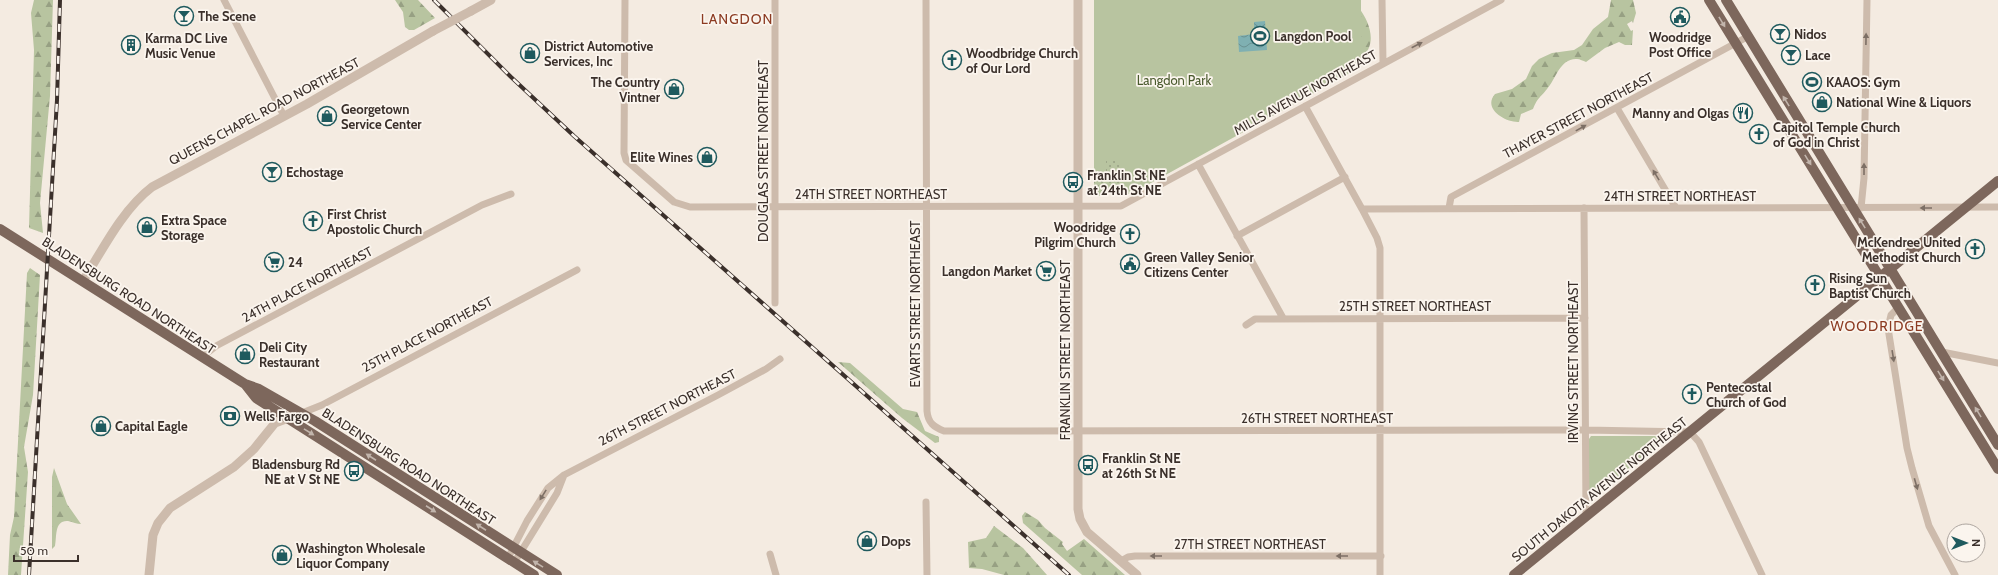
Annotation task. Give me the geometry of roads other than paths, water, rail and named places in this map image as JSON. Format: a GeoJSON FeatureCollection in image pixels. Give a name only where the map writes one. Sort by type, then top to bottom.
{"type":"FeatureCollection","features":[{"type":"Feature","properties":{"kind":"main road"},"geometry":{"type":"LineString","coordinates":[[1708,0],[1998,469]]}},
{"type":"Feature","properties":{"kind":"main road"},"geometry":{"type":"LineString","coordinates":[[1726,0],[1747,37],[1857,208],[1889,269],[1942,352],[1998,445]]}},
{"type":"Feature","properties":{"kind":"main road","name":"SOUTH DAKOTA AVENUE NORTHEAST"},"geometry":{"type":"LineString","coordinates":[[1514,575],[1998,181]]}},
{"type":"Feature","properties":{"kind":"main road","name":"BLADENSBURG ROAD NORTHEAST"},"geometry":{"type":"LineString","coordinates":[[0,229],[245,384],[302,413],[556,575]]}},
{"type":"Feature","properties":{"kind":"main road","name":"BLADENSBURG ROAD NORTHEAST"},"geometry":{"type":"LineString","coordinates":[[245,384],[256,398],[534,575]]}},
{"type":"Feature","properties":{"kind":"main road"},"geometry":{"type":"LineString","coordinates":[[411,496],[417,486]]}},
{"type":"Feature","properties":{"kind":"street"},"geometry":{"type":"LineString","coordinates":[[224,0],[284,116]]}},
{"type":"Feature","properties":{"kind":"street","name":"QUEENS CHAPEL ROAD NORTHEAST"},"geometry":{"type":"LineString","coordinates":[[83,281],[127,212],[142,195],[156,184],[284,116],[491,0]]}},
{"type":"Feature","properties":{"kind":"street","name":"24TH STREET NORTHEAST"},"geometry":{"type":"LineString","coordinates":[[625,0],[624,153],[626,160],[674,202],[682,206],[1122,206]]}},
{"type":"Feature","properties":{"kind":"street","name":"DOUGLAS STREET NORTHEAST"},"geometry":{"type":"LineString","coordinates":[[775,0],[775,303]]}},
{"type":"Feature","properties":{"kind":"street","name":"EVARTS STREET NORTHEAST"},"geometry":{"type":"LineString","coordinates":[[926,0],[927,411],[930,423],[944,431]]}},
{"type":"Feature","properties":{"kind":"street","name":"FRANKLIN STREET NORTHEAST"},"geometry":{"type":"LineString","coordinates":[[1078,0],[1078,508],[1080,519],[1087,532],[1137,575]]}},
{"type":"Feature","properties":{"kind":"street"},"geometry":{"type":"LineString","coordinates":[[1382,0],[1383,63]]}},
{"type":"Feature","properties":{"kind":"street","name":"MILLS AVENUE NORTHEAST"},"geometry":{"type":"LineString","coordinates":[[1122,206],[1501,0]]}},
{"type":"Feature","properties":{"kind":"street"},"geometry":{"type":"LineString","coordinates":[[1857,208],[1864,178],[1863,109],[1867,0]]}},
{"type":"Feature","properties":{"kind":"street","name":"THAYER STREET NORTHEAST"},"geometry":{"type":"LineString","coordinates":[[1449,208],[1451,197],[1747,37]]}},
{"type":"Feature","properties":{"kind":"street"},"geometry":{"type":"LineString","coordinates":[[1305,106],[1362,209],[1377,238],[1380,248],[1380,575]]}},
{"type":"Feature","properties":{"kind":"street"},"geometry":{"type":"LineString","coordinates":[[1617,108],[1676,208]]}},
{"type":"Feature","properties":{"kind":"street"},"geometry":{"type":"LineString","coordinates":[[1198,164],[1283,318]]}},
{"type":"Feature","properties":{"kind":"street"},"geometry":{"type":"LineString","coordinates":[[1237,236],[1345,177]]}},
{"type":"Feature","properties":{"kind":"street","name":"24TH PLACE NORTHEAST"},"geometry":{"type":"LineString","coordinates":[[202,357],[216,346],[482,205],[511,194]]}},
{"type":"Feature","properties":{"kind":"street","name":"IRVING STREET NORTHEAST"},"geometry":{"type":"LineString","coordinates":[[1584,208],[1586,516]]}},
{"type":"Feature","properties":{"kind":"street","name":"24TH STREET NORTHEAST"},"geometry":{"type":"LineString","coordinates":[[1362,209],[1998,208]]}},
{"type":"Feature","properties":{"kind":"street","name":"25TH PLACE NORTHEAST"},"geometry":{"type":"LineString","coordinates":[[148,575],[153,535],[158,523],[166,512],[182,499],[229,471],[254,449],[275,423],[322,405],[577,270]]}},
{"type":"Feature","properties":{"kind":"street"},"geometry":{"type":"LineString","coordinates":[[1899,307],[1891,315],[1888,328],[1907,448],[1929,526],[1955,575]]}},
{"type":"Feature","properties":{"kind":"street","name":"25TH STREET NORTHEAST"},"geometry":{"type":"LineString","coordinates":[[1246,325],[1255,319],[1283,318],[1585,318]]}},
{"type":"Feature","properties":{"kind":"street"},"geometry":{"type":"LineString","coordinates":[[1942,352],[1998,363]]}},
{"type":"Feature","properties":{"kind":"street","name":"26TH STREET NORTHEAST"},"geometry":{"type":"LineString","coordinates":[[517,550],[527,521],[548,488],[564,475],[718,395],[766,369],[780,359]]}},
{"type":"Feature","properties":{"kind":"street","name":"26TH STREET NORTHEAST"},"geometry":{"type":"LineString","coordinates":[[944,431],[1586,430],[1690,432]]}},
{"type":"Feature","properties":{"kind":"street"},"geometry":{"type":"LineString","coordinates":[[1690,432],[1699,442],[1762,575]]}},
{"type":"Feature","properties":{"kind":"street","name":"26TH STREET NORTHEAST"},"geometry":{"type":"LineString","coordinates":[[511,561],[557,493],[564,475]]}},
{"type":"Feature","properties":{"kind":"street"},"geometry":{"type":"LineString","coordinates":[[926,502],[927,575]]}},
{"type":"Feature","properties":{"kind":"street"},"geometry":{"type":"LineString","coordinates":[[770,554],[776,575]]}},
{"type":"Feature","properties":{"kind":"street","name":"27TH STREET NORTHEAST"},"geometry":{"type":"LineString","coordinates":[[1121,561],[1128,557],[1135,556],[1381,556]]}},
{"type":"Feature","properties":{"kind":"water"},"geometry":{"type":"Polygon","coordinates":[[[1265,21],[1267,50],[1239,52],[1238,36],[1254,34],[1254,22],[1265,21]]]}},
{"type":"Feature","properties":{"kind":"railway"},"geometry":{"type":"LineString","coordinates":[[29,575],[57,100],[60,0]]}},
{"type":"Feature","properties":{"kind":"railway"},"geometry":{"type":"LineString","coordinates":[[434,0],[511,77],[574,136],[1069,575]]}},
{"type":"Feature","properties":{"kind":"place","name":"The Scene"},"geometry":{"type":"Point","coordinates":[184,16]}},
{"type":"Feature","properties":{"kind":"place","name":"Woodridge Post Office"},"geometry":{"type":"Point","coordinates":[1680,17]}},
{"type":"Feature","properties":{"kind":"place","name":"Nidos"},"geometry":{"type":"Point","coordinates":[1780,34]}},
{"type":"Feature","properties":{"kind":"place","name":"Langdon Pool"},"geometry":{"type":"Point","coordinates":[1260,36]}},
{"type":"Feature","properties":{"kind":"place","name":"Karma DC Live Music Venue"},"geometry":{"type":"Point","coordinates":[131,45]}},
{"type":"Feature","properties":{"kind":"place","name":"District Automotive Services, Inc"},"geometry":{"type":"Point","coordinates":[530,53]}},
{"type":"Feature","properties":{"kind":"place","name":"Lace"},"geometry":{"type":"Point","coordinates":[1791,55]}},
{"type":"Feature","properties":{"kind":"place","name":"Woodbridge Church of Our Lord"},"geometry":{"type":"Point","coordinates":[952,60]}},
{"type":"Feature","properties":{"kind":"place","name":"KAAOS: Gym"},"geometry":{"type":"Point","coordinates":[1812,82]}},
{"type":"Feature","properties":{"kind":"place","name":"The Country Vintner"},"geometry":{"type":"Point","coordinates":[674,89]}},
{"type":"Feature","properties":{"kind":"place","name":"National Wine & Liquors"},"geometry":{"type":"Point","coordinates":[1822,102]}},
{"type":"Feature","properties":{"kind":"place","name":"Manny and Olgas"},"geometry":{"type":"Point","coordinates":[1743,113]}},
{"type":"Feature","properties":{"kind":"place","name":"Georgetown Service Center"},"geometry":{"type":"Point","coordinates":[327,116]}},
{"type":"Feature","properties":{"kind":"place","name":"Capitol Temple Church of God in Christ"},"geometry":{"type":"Point","coordinates":[1759,134]}},
{"type":"Feature","properties":{"kind":"place","name":"Elite Wines"},"geometry":{"type":"Point","coordinates":[707,157]}},
{"type":"Feature","properties":{"kind":"place","name":"Echostage"},"geometry":{"type":"Point","coordinates":[272,172]}},
{"type":"Feature","properties":{"kind":"place","name":"Franklin St NE at 24th St NE"},"geometry":{"type":"Point","coordinates":[1073,182]}},
{"type":"Feature","properties":{"kind":"place","name":"First Christ Apostolic Church"},"geometry":{"type":"Point","coordinates":[313,221]}},
{"type":"Feature","properties":{"kind":"place","name":"Extra Space Storage"},"geometry":{"type":"Point","coordinates":[147,227]}},
{"type":"Feature","properties":{"kind":"place","name":"Woodridge Pilgrim Church"},"geometry":{"type":"Point","coordinates":[1130,234]}},
{"type":"Feature","properties":{"kind":"place","name":"McKendree United Methodist Church"},"geometry":{"type":"Point","coordinates":[1975,249]}},
{"type":"Feature","properties":{"kind":"place","name":"24"},"geometry":{"type":"Point","coordinates":[274,262]}},
{"type":"Feature","properties":{"kind":"place","name":"Green Valley Senior Citizens Center"},"geometry":{"type":"Point","coordinates":[1130,264]}},
{"type":"Feature","properties":{"kind":"place","name":"Langdon Market"},"geometry":{"type":"Point","coordinates":[1046,271]}},
{"type":"Feature","properties":{"kind":"place","name":"Rising Sun Baptist Church"},"geometry":{"type":"Point","coordinates":[1815,285]}},
{"type":"Feature","properties":{"kind":"place","name":"Deli City Restaurant"},"geometry":{"type":"Point","coordinates":[245,354]}},
{"type":"Feature","properties":{"kind":"place","name":"Pentecostal Church of God"},"geometry":{"type":"Point","coordinates":[1692,394]}},
{"type":"Feature","properties":{"kind":"place","name":"Wells Fargo"},"geometry":{"type":"Point","coordinates":[230,416]}},
{"type":"Feature","properties":{"kind":"place","name":"Capital Eagle"},"geometry":{"type":"Point","coordinates":[101,426]}},
{"type":"Feature","properties":{"kind":"place","name":"Franklin St NE at 26th St NE"},"geometry":{"type":"Point","coordinates":[1088,465]}},
{"type":"Feature","properties":{"kind":"place","name":"Bladensburg Rd NE at V St NE"},"geometry":{"type":"Point","coordinates":[354,471]}},
{"type":"Feature","properties":{"kind":"place","name":"Dops"},"geometry":{"type":"Point","coordinates":[867,541]}},
{"type":"Feature","properties":{"kind":"place","name":"Washington Wholesale Liquor Company"},"geometry":{"type":"Point","coordinates":[282,555]}},
{"type":"Feature","properties":{"kind":"district","name":"LANGDON"},"geometry":{"type":"Point","coordinates":[737,19]}},
{"type":"Feature","properties":{"kind":"district","name":"WOODRIDGE"},"geometry":{"type":"Point","coordinates":[1877,326]}},
{"type":"Feature","properties":{"kind":"park label","name":"Langdon Park"},"geometry":{"type":"Point","coordinates":[1174,80]}}]}
